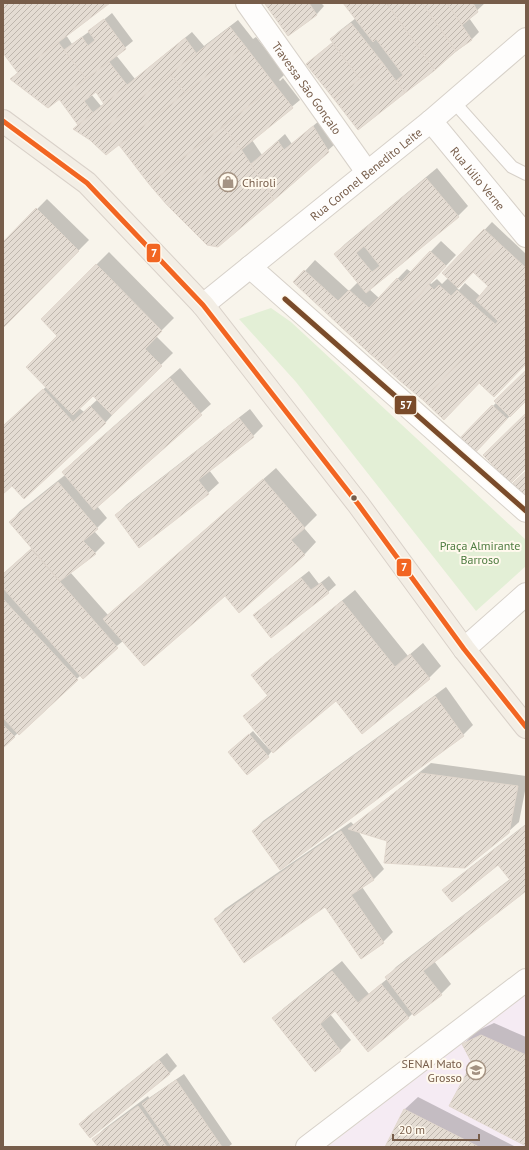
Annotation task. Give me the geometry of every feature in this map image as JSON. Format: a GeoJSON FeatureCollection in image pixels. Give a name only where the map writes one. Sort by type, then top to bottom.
{"type":"FeatureCollection","features":[{"type":"Feature","properties":{"kind":"main road"},"geometry":{"type":"LineString","coordinates":[[3,121],[87,183],[203,305],[358,504],[464,649],[526,727]]}},
{"type":"Feature","properties":{"kind":"street","name":"Travessa São Gonçalo"},"geometry":{"type":"LineString","coordinates":[[247,3],[367,172]]}},
{"type":"Feature","properties":{"kind":"street","name":"Rua Coronel Benedito Leite"},"geometry":{"type":"LineString","coordinates":[[203,305],[431,121],[526,39]]}},
{"type":"Feature","properties":{"kind":"street","name":"Rua Júlio Verne"},"geometry":{"type":"LineString","coordinates":[[431,121],[526,236]]}},
{"type":"Feature","properties":{"kind":"street"},"geometry":{"type":"LineString","coordinates":[[250,267],[526,512]]}},
{"type":"Feature","properties":{"kind":"street"},"geometry":{"type":"LineString","coordinates":[[464,649],[526,594]]}},
{"type":"Feature","properties":{"kind":"street"},"geometry":{"type":"LineString","coordinates":[[307,1147],[526,980]]}},
{"type":"Feature","properties":{"kind":"lane"},"geometry":{"type":"LineString","coordinates":[[453,102],[512,167],[526,174]]}},
{"type":"Feature","properties":{"kind":"shaded area","name":"SENAI Mato Grosso"},"geometry":{"type":"Polygon","coordinates":[[[526,994],[526,1147],[327,1147],[526,994]]]}},
{"type":"Feature","properties":{"kind":"green space","name":"Praça Almirante Barroso"},"geometry":{"type":"Polygon","coordinates":[[[271,308],[291,322],[526,540],[526,566],[476,611],[296,382],[239,319],[271,308]]]}},
{"type":"Feature","properties":{"kind":"building"},"geometry":{"type":"Polygon","coordinates":[[[3,3],[110,3],[18,73],[3,53],[3,3]]]}},
{"type":"Feature","properties":{"kind":"building"},"geometry":{"type":"Polygon","coordinates":[[[309,3],[317,15],[288,36],[265,4],[309,3]]]}},
{"type":"Feature","properties":{"kind":"building"},"geometry":{"type":"Polygon","coordinates":[[[343,3],[386,3],[435,70],[405,93],[396,81],[403,75],[376,39],[373,42],[343,3]]]}},
{"type":"Feature","properties":{"kind":"building"},"geometry":{"type":"Polygon","coordinates":[[[391,3],[422,3],[456,51],[435,70],[388,5],[391,3]]]}},
{"type":"Feature","properties":{"kind":"building"},"geometry":{"type":"Polygon","coordinates":[[[422,3],[447,3],[472,40],[456,51],[422,3]]]}},
{"type":"Feature","properties":{"kind":"building"},"geometry":{"type":"Polygon","coordinates":[[[447,3],[473,3],[478,12],[462,25],[447,3]]]}},
{"type":"Feature","properties":{"kind":"building"},"geometry":{"type":"Polygon","coordinates":[[[104,19],[126,49],[86,79],[64,50],[82,37],[88,46],[95,40],[88,31],[104,19]]]}},
{"type":"Feature","properties":{"kind":"building"},"geometry":{"type":"Polygon","coordinates":[[[351,23],[382,62],[360,79],[330,39],[351,23]]]}},
{"type":"Feature","properties":{"kind":"building"},"geometry":{"type":"Polygon","coordinates":[[[230,27],[245,46],[185,93],[170,74],[230,27]]]}},
{"type":"Feature","properties":{"kind":"building"},"geometry":{"type":"Polygon","coordinates":[[[185,38],[196,53],[90,140],[73,129],[185,38]]]}},
{"type":"Feature","properties":{"kind":"building"},"geometry":{"type":"Polygon","coordinates":[[[58,42],[86,79],[48,108],[10,79],[58,42]]]}},
{"type":"Feature","properties":{"kind":"building"},"geometry":{"type":"Polygon","coordinates":[[[332,43],[360,79],[334,99],[306,64],[332,43]]]}},
{"type":"Feature","properties":{"kind":"building"},"geometry":{"type":"Polygon","coordinates":[[[245,46],[275,85],[149,184],[119,145],[245,46]]]}},
{"type":"Feature","properties":{"kind":"building"},"geometry":{"type":"Polygon","coordinates":[[[109,62],[127,85],[104,104],[96,92],[84,101],[93,113],[78,125],[59,99],[109,62]]]}},
{"type":"Feature","properties":{"kind":"building"},"geometry":{"type":"Polygon","coordinates":[[[382,62],[405,93],[358,130],[334,99],[382,62]]]}},
{"type":"Feature","properties":{"kind":"building"},"geometry":{"type":"Polygon","coordinates":[[[170,74],[185,93],[106,155],[90,140],[170,74]]]}},
{"type":"Feature","properties":{"kind":"building"},"geometry":{"type":"Polygon","coordinates":[[[275,85],[293,108],[241,150],[223,127],[275,85]]]}},
{"type":"Feature","properties":{"kind":"building"},"geometry":{"type":"Polygon","coordinates":[[[313,126],[329,152],[274,200],[251,164],[278,141],[284,150],[313,126]]]}},
{"type":"Feature","properties":{"kind":"building"},"geometry":{"type":"Polygon","coordinates":[[[223,127],[239,146],[167,205],[149,184],[223,127]]]}},
{"type":"Feature","properties":{"kind":"building","name":"Chiroli"},"geometry":{"type":"Polygon","coordinates":[[[239,146],[274,200],[218,247],[207,245],[167,205],[239,146]]]}},
{"type":"Feature","properties":{"kind":"building"},"geometry":{"type":"Polygon","coordinates":[[[426,178],[459,217],[366,293],[334,254],[426,178]],[[364,246],[356,253],[372,272],[380,266],[364,246]]]}},
{"type":"Feature","properties":{"kind":"building"},"geometry":{"type":"Polygon","coordinates":[[[36,208],[79,251],[3,328],[3,242],[36,208]]]}},
{"type":"Feature","properties":{"kind":"building"},"geometry":{"type":"Polygon","coordinates":[[[484,229],[500,244],[458,288],[442,273],[484,229]]]}},
{"type":"Feature","properties":{"kind":"building"},"geometry":{"type":"Polygon","coordinates":[[[500,244],[526,268],[526,274],[524,276],[526,278],[526,292],[498,321],[476,300],[488,286],[473,272],[500,244]]]}},
{"type":"Feature","properties":{"kind":"building"},"geometry":{"type":"Polygon","coordinates":[[[430,251],[446,266],[367,351],[293,282],[304,270],[338,301],[349,290],[369,308],[397,278],[401,282],[430,251]]]}},
{"type":"Feature","properties":{"kind":"building"},"geometry":{"type":"Polygon","coordinates":[[[96,264],[162,331],[145,349],[162,366],[112,415],[93,396],[73,415],[26,367],[57,336],[41,319],[96,264]]]}},
{"type":"Feature","properties":{"kind":"building"},"geometry":{"type":"Polygon","coordinates":[[[429,285],[434,290],[439,285],[451,296],[384,366],[367,351],[429,285]]]}},
{"type":"Feature","properties":{"kind":"building"},"geometry":{"type":"Polygon","coordinates":[[[457,290],[472,304],[399,380],[384,366],[457,290]]]}},
{"type":"Feature","properties":{"kind":"building"},"geometry":{"type":"Polygon","coordinates":[[[526,292],[526,334],[444,420],[423,400],[526,292]]]}},
{"type":"Feature","properties":{"kind":"building"},"geometry":{"type":"Polygon","coordinates":[[[472,304],[495,324],[423,400],[399,380],[472,304]]]}},
{"type":"Feature","properties":{"kind":"building"},"geometry":{"type":"Polygon","coordinates":[[[526,334],[526,364],[494,397],[479,383],[526,334]]]}},
{"type":"Feature","properties":{"kind":"building"},"geometry":{"type":"Polygon","coordinates":[[[526,370],[526,401],[510,417],[494,401],[526,370]]]}},
{"type":"Feature","properties":{"kind":"building"},"geometry":{"type":"Polygon","coordinates":[[[170,378],[202,415],[94,510],[62,472],[170,378]]]}},
{"type":"Feature","properties":{"kind":"building"},"geometry":{"type":"Polygon","coordinates":[[[43,389],[73,422],[90,406],[106,423],[24,499],[12,486],[3,494],[3,426],[43,389]]]}},
{"type":"Feature","properties":{"kind":"building"},"geometry":{"type":"Polygon","coordinates":[[[492,405],[507,419],[474,454],[459,439],[492,405]]]}},
{"type":"Feature","properties":{"kind":"building"},"geometry":{"type":"Polygon","coordinates":[[[526,413],[526,468],[511,483],[483,455],[526,413]]]}},
{"type":"Feature","properties":{"kind":"building"},"geometry":{"type":"Polygon","coordinates":[[[239,418],[254,437],[198,480],[209,494],[139,548],[115,515],[239,418]]]}},
{"type":"Feature","properties":{"kind":"building"},"geometry":{"type":"Polygon","coordinates":[[[526,471],[526,497],[513,483],[526,471]]]}},
{"type":"Feature","properties":{"kind":"building"},"geometry":{"type":"Polygon","coordinates":[[[263,479],[305,528],[291,540],[305,555],[239,613],[225,596],[144,666],[103,619],[263,479]]]}},
{"type":"Feature","properties":{"kind":"building"},"geometry":{"type":"Polygon","coordinates":[[[58,482],[98,529],[83,541],[96,554],[60,581],[9,522],[58,482]]]}},
{"type":"Feature","properties":{"kind":"building"},"geometry":{"type":"Polygon","coordinates":[[[31,549],[118,648],[83,679],[3,588],[3,574],[31,549]]]}},
{"type":"Feature","properties":{"kind":"building"},"geometry":{"type":"Polygon","coordinates":[[[301,578],[311,590],[321,583],[329,593],[271,638],[253,615],[301,578]]]}},
{"type":"Feature","properties":{"kind":"building"},"geometry":{"type":"Polygon","coordinates":[[[3,599],[78,680],[19,735],[3,718],[3,599]]]}},
{"type":"Feature","properties":{"kind":"building"},"geometry":{"type":"Polygon","coordinates":[[[342,601],[395,667],[410,654],[430,679],[362,734],[336,701],[273,753],[243,716],[268,696],[251,675],[342,601]]]}},
{"type":"Feature","properties":{"kind":"building"},"geometry":{"type":"Polygon","coordinates":[[[435,696],[464,736],[280,870],[252,831],[435,696]]]}},
{"type":"Feature","properties":{"kind":"building"},"geometry":{"type":"Polygon","coordinates":[[[3,725],[15,737],[3,748],[3,725]]]}},
{"type":"Feature","properties":{"kind":"building"},"geometry":{"type":"Polygon","coordinates":[[[249,734],[269,757],[247,775],[228,752],[249,734]]]}},
{"type":"Feature","properties":{"kind":"building"},"geometry":{"type":"Polygon","coordinates":[[[420,773],[518,786],[509,833],[465,868],[384,863],[387,841],[348,829],[420,773]]]}},
{"type":"Feature","properties":{"kind":"building"},"geometry":{"type":"Polygon","coordinates":[[[526,825],[526,891],[423,971],[442,995],[414,1016],[385,977],[510,880],[498,865],[452,902],[442,890],[526,825]]]}},
{"type":"Feature","properties":{"kind":"building"},"geometry":{"type":"Polygon","coordinates":[[[341,831],[374,880],[351,895],[384,943],[361,959],[325,907],[244,963],[214,919],[341,831]]]}},
{"type":"Feature","properties":{"kind":"building"},"geometry":{"type":"Polygon","coordinates":[[[332,971],[358,1003],[381,984],[409,1018],[368,1052],[335,1011],[320,1024],[341,1051],[315,1072],[272,1018],[332,971]]]}},
{"type":"Feature","properties":{"kind":"building"},"geometry":{"type":"Polygon","coordinates":[[[481,1035],[526,1055],[526,1146],[449,1106],[472,1063],[462,1044],[481,1035]]]}},
{"type":"Feature","properties":{"kind":"building"},"geometry":{"type":"Polygon","coordinates":[[[159,1060],[170,1074],[90,1138],[79,1124],[159,1060]]]}},
{"type":"Feature","properties":{"kind":"building"},"geometry":{"type":"Polygon","coordinates":[[[176,1080],[222,1147],[172,1147],[142,1104],[176,1080]]]}},
{"type":"Feature","properties":{"kind":"building"},"geometry":{"type":"Polygon","coordinates":[[[138,1106],[167,1147],[98,1147],[92,1139],[138,1106]]]}},
{"type":"Feature","properties":{"kind":"building"},"geometry":{"type":"Polygon","coordinates":[[[404,1109],[479,1147],[385,1147],[404,1109]]]}},
{"type":"Feature","properties":{"kind":"transit line","name":"7"},"geometry":{"type":"LineString","coordinates":[[3,121],[87,183],[203,305],[358,504],[464,649],[526,727]]}},
{"type":"Feature","properties":{"kind":"transit line","name":"57"},"geometry":{"type":"LineString","coordinates":[[285,299],[526,511]]}},
{"type":"Feature","properties":{"kind":"place","name":"Chiroli"},"geometry":{"type":"Point","coordinates":[228,182]}},
{"type":"Feature","properties":{"kind":"place","name":"SENAI Mato Grosso"},"geometry":{"type":"Point","coordinates":[476,1070]}}]}
